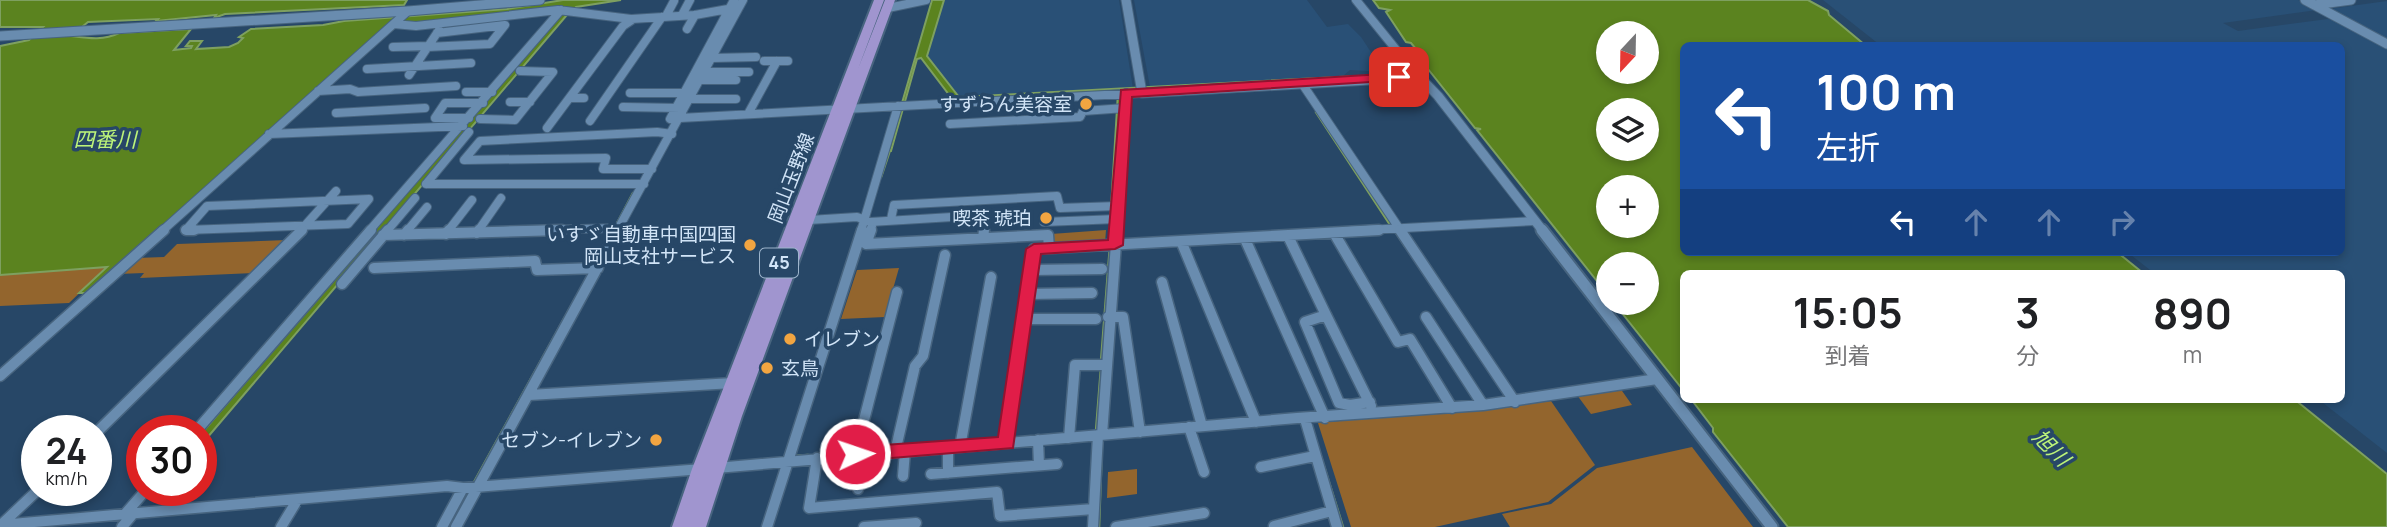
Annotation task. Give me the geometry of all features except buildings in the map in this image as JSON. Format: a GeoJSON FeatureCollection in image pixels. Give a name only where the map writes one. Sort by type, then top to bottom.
{"type":"FeatureCollection","features":[{"type":"Feature","properties":{"kind":"main road","name":"岡山玉野線"},"geometry":{"type":"LineString","coordinates":[[697,527],[708,469],[733,383],[885,2]]}},
{"type":"Feature","properties":{"kind":"main road","name":"岡山玉野線"},"geometry":{"type":"LineString","coordinates":[[681,527],[708,469],[809,220],[844,109]]}},
{"type":"Feature","properties":{"kind":"street"},"geometry":{"type":"LineString","coordinates":[[0,36],[405,13],[540,0]]}},
{"type":"Feature","properties":{"kind":"street"},"geometry":{"type":"LineString","coordinates":[[682,15],[690,0]]}},
{"type":"Feature","properties":{"kind":"street"},"geometry":{"type":"LineString","coordinates":[[885,2],[926,0]]}},
{"type":"Feature","properties":{"kind":"street"},"geometry":{"type":"LineString","coordinates":[[1126,0],[1142,93]]}},
{"type":"Feature","properties":{"kind":"street"},"geometry":{"type":"LineString","coordinates":[[1356,0],[1535,221],[1772,527]]}},
{"type":"Feature","properties":{"kind":"street"},"geometry":{"type":"LineString","coordinates":[[2305,0],[2387,44]]}},
{"type":"Feature","properties":{"kind":"street"},"geometry":{"type":"LineString","coordinates":[[2314,5],[2351,0]]}},
{"type":"Feature","properties":{"kind":"street"},"geometry":{"type":"LineString","coordinates":[[590,121],[674,1]]}},
{"type":"Feature","properties":{"kind":"street"},"geometry":{"type":"LineString","coordinates":[[394,24],[425,25],[562,10],[635,19],[695,15],[735,5]]}},
{"type":"Feature","properties":{"kind":"street"},"geometry":{"type":"LineString","coordinates":[[689,94],[712,58],[735,5]]}},
{"type":"Feature","properties":{"kind":"street"},"geometry":{"type":"LineString","coordinates":[[670,119],[689,94],[735,5]]}},
{"type":"Feature","properties":{"kind":"street"},"geometry":{"type":"LineString","coordinates":[[562,10],[483,103],[426,184],[640,184]]}},
{"type":"Feature","properties":{"kind":"street"},"geometry":{"type":"LineString","coordinates":[[0,376],[405,13]]}},
{"type":"Feature","properties":{"kind":"street"},"geometry":{"type":"LineString","coordinates":[[687,29],[695,15]]}},
{"type":"Feature","properties":{"kind":"street"},"geometry":{"type":"LineString","coordinates":[[547,128],[623,26],[635,19]]}},
{"type":"Feature","properties":{"kind":"street"},"geometry":{"type":"LineString","coordinates":[[409,75],[444,23]]}},
{"type":"Feature","properties":{"kind":"street"},"geometry":{"type":"LineString","coordinates":[[419,34],[425,25]]}},
{"type":"Feature","properties":{"kind":"street"},"geometry":{"type":"LineString","coordinates":[[393,47],[497,42],[505,25],[437,33]]}},
{"type":"Feature","properties":{"kind":"street"},"geometry":{"type":"LineString","coordinates":[[712,58],[756,57]]}},
{"type":"Feature","properties":{"kind":"street"},"geometry":{"type":"LineString","coordinates":[[764,61],[788,61]]}},
{"type":"Feature","properties":{"kind":"street"},"geometry":{"type":"LineString","coordinates":[[748,114],[776,61]]}},
{"type":"Feature","properties":{"kind":"street"},"geometry":{"type":"LineString","coordinates":[[367,69],[471,64]]}},
{"type":"Feature","properties":{"kind":"street"},"geometry":{"type":"LineString","coordinates":[[270,134],[515,120],[554,72],[520,71]]}},
{"type":"Feature","properties":{"kind":"street"},"geometry":{"type":"LineString","coordinates":[[704,72],[749,72]]}},
{"type":"Feature","properties":{"kind":"street"},"geometry":{"type":"LineString","coordinates":[[680,118],[1421,78]]}},
{"type":"Feature","properties":{"kind":"street"},"geometry":{"type":"LineString","coordinates":[[700,80],[736,80]]}},
{"type":"Feature","properties":{"kind":"street"},"geometry":{"type":"LineString","coordinates":[[1303,85],[1394,229],[1515,402]]}},
{"type":"Feature","properties":{"kind":"street"},"geometry":{"type":"LineString","coordinates":[[318,91],[350,89],[358,92],[456,86]]}},
{"type":"Feature","properties":{"kind":"street"},"geometry":{"type":"LineString","coordinates":[[466,92],[492,92]]}},
{"type":"Feature","properties":{"kind":"street"},"geometry":{"type":"LineString","coordinates":[[629,93],[689,94],[736,99]]}},
{"type":"Feature","properties":{"kind":"street"},"geometry":{"type":"LineString","coordinates":[[1093,527],[1122,94]]}},
{"type":"Feature","properties":{"kind":"street"},"geometry":{"type":"LineString","coordinates":[[570,98],[584,98]]}},
{"type":"Feature","properties":{"kind":"street"},"geometry":{"type":"LineString","coordinates":[[510,102],[530,102]]}},
{"type":"Feature","properties":{"kind":"street"},"geometry":{"type":"LineString","coordinates":[[470,124],[435,118],[445,103],[483,103]]}},
{"type":"Feature","properties":{"kind":"street"},"geometry":{"type":"LineString","coordinates":[[767,527],[867,221],[901,106]]}},
{"type":"Feature","properties":{"kind":"street"},"geometry":{"type":"LineString","coordinates":[[623,107],[680,108]]}},
{"type":"Feature","properties":{"kind":"street"},"geometry":{"type":"LineString","coordinates":[[336,113],[425,108]]}},
{"type":"Feature","properties":{"kind":"street"},"geometry":{"type":"LineString","coordinates":[[442,527],[529,395],[594,268],[668,134],[680,118],[680,108]]}},
{"type":"Feature","properties":{"kind":"street"},"geometry":{"type":"LineString","coordinates":[[950,124],[1080,117],[1083,111],[1122,108]]}},
{"type":"Feature","properties":{"kind":"street"},"geometry":{"type":"LineString","coordinates":[[393,128],[406,110]]}},
{"type":"Feature","properties":{"kind":"street"},"geometry":{"type":"LineString","coordinates":[[210,415],[470,124]]}},
{"type":"Feature","properties":{"kind":"street"},"geometry":{"type":"LineString","coordinates":[[648,169],[603,169],[606,158],[464,160],[480,141],[668,134]]}},
{"type":"Feature","properties":{"kind":"street"},"geometry":{"type":"LineString","coordinates":[[112,417],[306,226],[336,191]]}},
{"type":"Feature","properties":{"kind":"street"},"geometry":{"type":"LineString","coordinates":[[891,219],[894,205],[1057,196],[1060,208],[1115,206]]}},
{"type":"Feature","properties":{"kind":"street"},"geometry":{"type":"LineString","coordinates":[[342,284],[415,198]]}},
{"type":"Feature","properties":{"kind":"street"},"geometry":{"type":"LineString","coordinates":[[477,233],[501,198]]}},
{"type":"Feature","properties":{"kind":"street"},"geometry":{"type":"LineString","coordinates":[[369,200],[348,224],[306,226],[186,230],[207,206],[369,200]]}},
{"type":"Feature","properties":{"kind":"street"},"geometry":{"type":"LineString","coordinates":[[432,243],[472,200]]}},
{"type":"Feature","properties":{"kind":"street"},"geometry":{"type":"LineString","coordinates":[[395,245],[427,207]]}},
{"type":"Feature","properties":{"kind":"street"},"geometry":{"type":"LineString","coordinates":[[867,221],[985,215],[984,238]]}},
{"type":"Feature","properties":{"kind":"street"},"geometry":{"type":"LineString","coordinates":[[809,220],[857,217],[873,223],[866,244],[1048,235],[1049,248]]}},
{"type":"Feature","properties":{"kind":"street"},"geometry":{"type":"LineString","coordinates":[[1044,222],[1114,219]]}},
{"type":"Feature","properties":{"kind":"street"},"geometry":{"type":"LineString","coordinates":[[1006,440],[1034,249],[1535,221]]}},
{"type":"Feature","properties":{"kind":"street"},"geometry":{"type":"LineString","coordinates":[[383,235],[616,228]]}},
{"type":"Feature","properties":{"kind":"street"},"geometry":{"type":"LineString","coordinates":[[1334,233],[1398,342],[1410,340],[1451,405]]}},
{"type":"Feature","properties":{"kind":"street"},"geometry":{"type":"LineString","coordinates":[[1288,236],[1372,409]]}},
{"type":"Feature","properties":{"kind":"street"},"geometry":{"type":"LineString","coordinates":[[1245,239],[1323,415]]}},
{"type":"Feature","properties":{"kind":"street"},"geometry":{"type":"LineString","coordinates":[[1181,241],[1255,419]]}},
{"type":"Feature","properties":{"kind":"street"},"geometry":{"type":"LineString","coordinates":[[903,476],[898,450],[915,366],[923,356],[945,255]]}},
{"type":"Feature","properties":{"kind":"street"},"geometry":{"type":"LineString","coordinates":[[374,268],[534,261],[537,270],[594,268]]}},
{"type":"Feature","properties":{"kind":"street"},"geometry":{"type":"LineString","coordinates":[[1031,270],[1102,269]]}},
{"type":"Feature","properties":{"kind":"street"},"geometry":{"type":"LineString","coordinates":[[960,444],[991,278]]}},
{"type":"Feature","properties":{"kind":"street"},"geometry":{"type":"LineString","coordinates":[[1162,282],[1202,424]]}},
{"type":"Feature","properties":{"kind":"street"},"geometry":{"type":"LineString","coordinates":[[858,489],[857,453],[897,292]]}},
{"type":"Feature","properties":{"kind":"street"},"geometry":{"type":"LineString","coordinates":[[1027,293],[1093,293]]}},
{"type":"Feature","properties":{"kind":"street"},"geometry":{"type":"LineString","coordinates":[[1326,316],[1305,322],[1339,403],[1351,411]]}},
{"type":"Feature","properties":{"kind":"street"},"geometry":{"type":"LineString","coordinates":[[1108,317],[1123,317],[1139,429]]}},
{"type":"Feature","properties":{"kind":"street"},"geometry":{"type":"LineString","coordinates":[[1426,317],[1482,402]]}},
{"type":"Feature","properties":{"kind":"street"},"geometry":{"type":"LineString","coordinates":[[1024,319],[1096,319]]}},
{"type":"Feature","properties":{"kind":"street"},"geometry":{"type":"LineString","coordinates":[[1069,434],[1075,365],[1102,365]]}},
{"type":"Feature","properties":{"kind":"street"},"geometry":{"type":"LineString","coordinates":[[2,524],[27,524],[447,486],[470,488],[708,469],[857,453],[1006,440],[1038,440],[1069,434],[1189,427],[1255,419],[1305,419],[1372,409],[1515,402],[1657,379]]}},
{"type":"Feature","properties":{"kind":"street"},"geometry":{"type":"LineString","coordinates":[[529,395],[733,383]]}},
{"type":"Feature","properties":{"kind":"street"},"geometry":{"type":"LineString","coordinates":[[1305,419],[1337,527]]}},
{"type":"Feature","properties":{"kind":"street"},"geometry":{"type":"LineString","coordinates":[[1189,427],[1204,472]]}},
{"type":"Feature","properties":{"kind":"street"},"geometry":{"type":"LineString","coordinates":[[1038,440],[1039,465]]}},
{"type":"Feature","properties":{"kind":"street"},"geometry":{"type":"LineString","coordinates":[[948,447],[948,473]]}},
{"type":"Feature","properties":{"kind":"street"},"geometry":{"type":"LineString","coordinates":[[1261,467],[1315,456]]}},
{"type":"Feature","properties":{"kind":"street"},"geometry":{"type":"LineString","coordinates":[[817,458],[809,508],[996,492],[1000,516],[1094,509]]}},
{"type":"Feature","properties":{"kind":"street"},"geometry":{"type":"LineString","coordinates":[[931,474],[1057,464]]}},
{"type":"Feature","properties":{"kind":"street"},"geometry":{"type":"LineString","coordinates":[[456,527],[470,488]]}},
{"type":"Feature","properties":{"kind":"street"},"geometry":{"type":"LineString","coordinates":[[281,527],[298,499]]}},
{"type":"Feature","properties":{"kind":"street"},"geometry":{"type":"LineString","coordinates":[[2,524],[21,506]]}},
{"type":"Feature","properties":{"kind":"street"},"geometry":{"type":"LineString","coordinates":[[122,527],[138,506]]}},
{"type":"Feature","properties":{"kind":"street"},"geometry":{"type":"LineString","coordinates":[[1274,526],[1332,511]]}},
{"type":"Feature","properties":{"kind":"street"},"geometry":{"type":"LineString","coordinates":[[1116,527],[1204,513]]}},
{"type":"Feature","properties":{"kind":"street"},"geometry":{"type":"LineString","coordinates":[[864,527],[916,523]]}},
{"type":"Feature","properties":{"kind":"shaded area"},"geometry":{"type":"Polygon","coordinates":[[[944,0],[1119,0],[1133,89],[959,97],[927,56],[944,0]]]}},
{"type":"Feature","properties":{"kind":"shaded area"},"geometry":{"type":"Polygon","coordinates":[[[1134,0],[1307,0],[1327,27],[1348,24],[1361,37],[1384,72],[1350,70],[1343,76],[1150,87],[1134,0]]]}},
{"type":"Feature","properties":{"kind":"shaded area"},"geometry":{"type":"Polygon","coordinates":[[[1823,0],[2298,0],[2317,10],[2223,23],[2238,31],[2328,19],[2337,21],[2387,48],[2387,453],[2323,403],[2345,403],[2345,270],[2150,270],[2132,256],[2345,256],[2345,42],[1876,42],[1823,0]]]}},
{"type":"Feature","properties":{"kind":"shaded area"},"geometry":{"type":"Polygon","coordinates":[[[2387,1],[2387,40],[2329,9],[2387,1]]]}},
{"type":"Feature","properties":{"kind":"shaded area"},"geometry":{"type":"Polygon","coordinates":[[[1106,230],[1105,243],[1050,246],[1051,234],[1106,230]]]}},
{"type":"Feature","properties":{"kind":"shaded area"},"geometry":{"type":"Polygon","coordinates":[[[287,240],[254,273],[140,278],[144,273],[118,274],[136,258],[164,257],[177,244],[287,240]]]}},
{"type":"Feature","properties":{"kind":"shaded area"},"geometry":{"type":"Polygon","coordinates":[[[107,267],[69,303],[0,306],[0,275],[107,267]]]}},
{"type":"Feature","properties":{"kind":"shaded area"},"geometry":{"type":"Polygon","coordinates":[[[899,268],[885,317],[841,319],[857,270],[899,268]]]}},
{"type":"Feature","properties":{"kind":"shaded area"},"geometry":{"type":"Polygon","coordinates":[[[1620,388],[1632,405],[1591,414],[1577,395],[1620,388]]]}},
{"type":"Feature","properties":{"kind":"shaded area"},"geometry":{"type":"Polygon","coordinates":[[[1551,401],[1595,465],[1548,502],[1435,527],[1351,527],[1318,423],[1551,401]]]}},
{"type":"Feature","properties":{"kind":"shaded area"},"geometry":{"type":"Polygon","coordinates":[[[1692,447],[1753,527],[1510,527],[1502,514],[1551,504],[1597,468],[1692,447]]]}},
{"type":"Feature","properties":{"kind":"shaded area"},"geometry":{"type":"Polygon","coordinates":[[[1137,469],[1137,494],[1107,498],[1108,472],[1137,469]]]}},
{"type":"Feature","properties":{"kind":"water","name":"四番川"},"geometry":{"type":"Polygon","coordinates":[[[0,0],[407,0],[404,5],[225,14],[214,18],[216,15],[156,21],[158,19],[88,22],[71,36],[101,38],[119,33],[191,29],[174,50],[191,48],[192,46],[186,46],[190,41],[202,41],[196,49],[229,47],[238,43],[243,38],[239,37],[251,29],[507,9],[563,0],[621,0],[576,7],[566,16],[217,426],[217,415],[563,9],[415,25],[400,23],[90,293],[79,293],[107,267],[0,275],[0,46],[29,40],[43,27],[0,27],[0,0]]]}},
{"type":"Feature","properties":{"kind":"water"},"geometry":{"type":"Polygon","coordinates":[[[932,0],[944,0],[927,56],[959,97],[1358,78],[1122,92],[1112,241],[1109,241],[1118,92],[953,100],[921,58],[917,59],[891,151],[888,151],[932,0]]]}},
{"type":"Feature","properties":{"kind":"water"},"geometry":{"type":"Polygon","coordinates":[[[1373,0],[1808,0],[1828,11],[1829,15],[1861,42],[1680,42],[1680,256],[2122,256],[2139,270],[1680,270],[1680,386],[1624,315],[1659,315],[1659,252],[1596,252],[1596,280],[1477,130],[1481,129],[1475,128],[1424,64],[1426,61],[1411,43],[1406,42],[1386,12],[1390,10],[1379,8],[1373,0]]]}},
{"type":"Feature","properties":{"kind":"water","name":"旭川"},"geometry":{"type":"Polygon","coordinates":[[[1694,403],[2299,403],[2387,474],[2387,527],[1788,527],[1713,432],[1713,428],[1694,403]]]}},
{"type":"Feature","properties":{"kind":"waterway"},"geometry":{"type":"LineString","coordinates":[[1316,112],[1391,226]]}},
{"type":"Feature","properties":{"kind":"waterway"},"geometry":{"type":"LineString","coordinates":[[881,177],[890,150]]}},
{"type":"Feature","properties":{"kind":"waterway"},"geometry":{"type":"LineString","coordinates":[[615,227],[633,193]]}},
{"type":"Feature","properties":{"kind":"waterway"},"geometry":{"type":"LineString","coordinates":[[1395,231],[1405,246]]}},
{"type":"Feature","properties":{"kind":"waterway"},"geometry":{"type":"LineString","coordinates":[[1101,362],[1110,246]]}},
{"type":"Feature","properties":{"kind":"waterway"},"geometry":{"type":"LineString","coordinates":[[473,484],[576,297]]}},
{"type":"Feature","properties":{"kind":"waterway"},"geometry":{"type":"LineString","coordinates":[[1096,431],[1101,368]]}},
{"type":"Feature","properties":{"kind":"waterway"},"geometry":{"type":"LineString","coordinates":[[1099,527],[1102,443]]}},
{"type":"Feature","properties":{"kind":"waterway"},"geometry":{"type":"LineString","coordinates":[[1318,447],[1343,527]]}},
{"type":"Feature","properties":{"kind":"waterway"},"geometry":{"type":"LineString","coordinates":[[794,456],[808,455]]}},
{"type":"Feature","properties":{"kind":"waterway"},"geometry":{"type":"LineString","coordinates":[[449,527],[470,490]]}},
{"type":"Feature","properties":{"kind":"place","name":"すずらん美容室"},"geometry":{"type":"Point","coordinates":[1086,104]}},
{"type":"Feature","properties":{"kind":"place","name":"喫茶 琥珀"},"geometry":{"type":"Point","coordinates":[1046,218]}},
{"type":"Feature","properties":{"kind":"place","name":"いすゞ自動車中国四国 岡山支社サービス"},"geometry":{"type":"Point","coordinates":[750,245]}},
{"type":"Feature","properties":{"kind":"place","name":"イレブン"},"geometry":{"type":"Point","coordinates":[790,339]}},
{"type":"Feature","properties":{"kind":"place","name":"玄鳥"},"geometry":{"type":"Point","coordinates":[767,368]}},
{"type":"Feature","properties":{"kind":"place","name":"セブン-イレブン"},"geometry":{"type":"Point","coordinates":[656,440]}},
{"type":"Feature","properties":{"kind":"route"},"geometry":{"type":"LineString","coordinates":[[855,454],[1006,443],[1034,249],[1115,245],[1126,93],[1303,85],[1399,77]]}}]}
